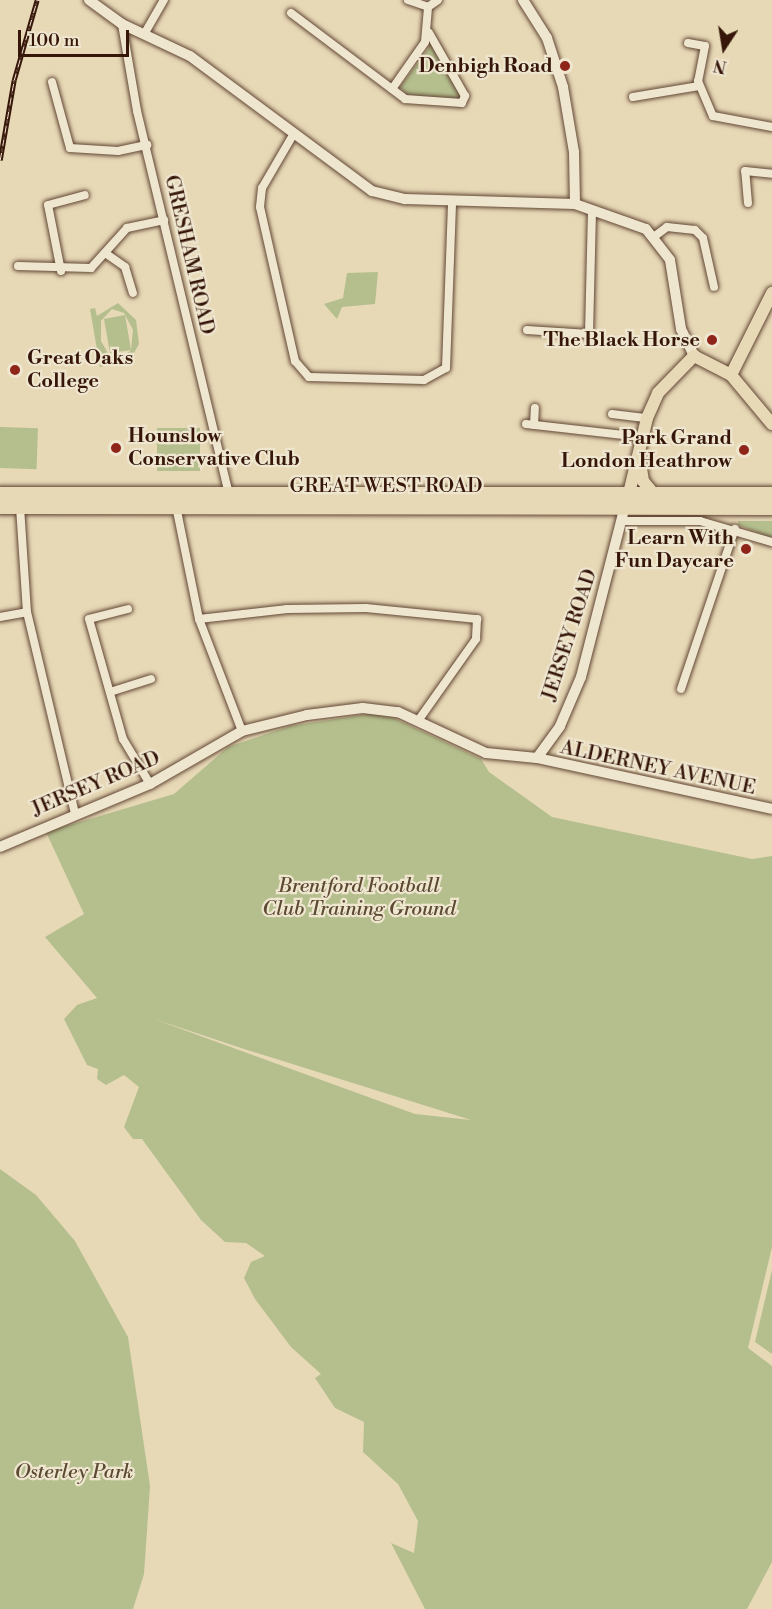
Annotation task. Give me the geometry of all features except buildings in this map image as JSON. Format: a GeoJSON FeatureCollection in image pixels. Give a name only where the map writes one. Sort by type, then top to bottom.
{"type":"FeatureCollection","features":[{"type":"Feature","properties":{"kind":"highway","name":"GREAT WEST ROAD"},"geometry":{"type":"LineString","coordinates":[[0,494],[772,494]]}},
{"type":"Feature","properties":{"kind":"highway"},"geometry":{"type":"LineString","coordinates":[[629,494],[699,513]]}},
{"type":"Feature","properties":{"kind":"highway","name":"GREAT WEST ROAD"},"geometry":{"type":"LineString","coordinates":[[0,507],[176,504],[623,515],[772,508]]}},
{"type":"Feature","properties":{"kind":"main road"},"geometry":{"type":"LineString","coordinates":[[731,375],[767,314],[772,293]]}},
{"type":"Feature","properties":{"kind":"main road"},"geometry":{"type":"LineString","coordinates":[[694,356],[731,375],[772,424]]}},
{"type":"Feature","properties":{"kind":"main road","name":"JERSEY ROAD"},"geometry":{"type":"LineString","coordinates":[[623,515],[646,418],[658,393],[694,356]]}},
{"type":"Feature","properties":{"kind":"main road"},"geometry":{"type":"LineString","coordinates":[[639,455],[643,481],[653,493]]}},
{"type":"Feature","properties":{"kind":"street"},"geometry":{"type":"LineString","coordinates":[[88,0],[122,24],[146,31],[190,56],[293,135],[372,191],[452,202],[575,204],[655,236],[670,260],[683,335],[694,356]]}},
{"type":"Feature","properties":{"kind":"street"},"geometry":{"type":"LineString","coordinates":[[146,31],[165,0]]}},
{"type":"Feature","properties":{"kind":"street"},"geometry":{"type":"LineString","coordinates":[[408,0],[428,7]]}},
{"type":"Feature","properties":{"kind":"street"},"geometry":{"type":"LineString","coordinates":[[428,7],[438,0]]}},
{"type":"Feature","properties":{"kind":"street"},"geometry":{"type":"LineString","coordinates":[[523,0],[547,38],[563,87],[574,152],[575,204]]}},
{"type":"Feature","properties":{"kind":"street"},"geometry":{"type":"LineString","coordinates":[[291,13],[405,99],[465,101],[429,33],[428,7]]}},
{"type":"Feature","properties":{"kind":"street","name":"GRESHAM ROAD"},"geometry":{"type":"LineString","coordinates":[[122,24],[164,220],[229,493]]}},
{"type":"Feature","properties":{"kind":"street"},"geometry":{"type":"LineString","coordinates":[[392,89],[429,33]]}},
{"type":"Feature","properties":{"kind":"street"},"geometry":{"type":"LineString","coordinates":[[688,42],[705,46],[699,86],[713,116],[772,127]]}},
{"type":"Feature","properties":{"kind":"street"},"geometry":{"type":"LineString","coordinates":[[52,82],[70,148],[118,151],[147,145]]}},
{"type":"Feature","properties":{"kind":"street"},"geometry":{"type":"LineString","coordinates":[[633,97],[699,86]]}},
{"type":"Feature","properties":{"kind":"street"},"geometry":{"type":"LineString","coordinates":[[293,135],[262,188],[260,207],[295,361],[309,377],[424,380],[446,368],[452,202]]}},
{"type":"Feature","properties":{"kind":"street"},"geometry":{"type":"LineString","coordinates":[[748,203],[743,173],[772,174]]}},
{"type":"Feature","properties":{"kind":"street"},"geometry":{"type":"LineString","coordinates":[[61,271],[48,205],[85,195]]}},
{"type":"Feature","properties":{"kind":"street"},"geometry":{"type":"LineString","coordinates":[[527,330],[589,334],[592,211]]}},
{"type":"Feature","properties":{"kind":"street"},"geometry":{"type":"LineString","coordinates":[[18,266],[61,271],[91,268],[108,255],[128,228],[164,220]]}},
{"type":"Feature","properties":{"kind":"street"},"geometry":{"type":"LineString","coordinates":[[655,236],[667,227],[695,231],[703,238],[714,287]]}},
{"type":"Feature","properties":{"kind":"street"},"geometry":{"type":"LineString","coordinates":[[108,255],[125,267],[133,293]]}},
{"type":"Feature","properties":{"kind":"street"},"geometry":{"type":"LineString","coordinates":[[535,408],[530,425],[641,437]]}},
{"type":"Feature","properties":{"kind":"street"},"geometry":{"type":"LineString","coordinates":[[612,414],[646,418]]}},
{"type":"Feature","properties":{"kind":"street"},"geometry":{"type":"LineString","coordinates":[[176,504],[199,619],[242,731]]}},
{"type":"Feature","properties":{"kind":"street"},"geometry":{"type":"LineString","coordinates":[[20,507],[27,612],[75,813]]}},
{"type":"Feature","properties":{"kind":"street"},"geometry":{"type":"LineString","coordinates":[[699,513],[735,530],[772,542]]}},
{"type":"Feature","properties":{"kind":"street","name":"JERSEY ROAD"},"geometry":{"type":"LineString","coordinates":[[0,847],[75,813],[150,784],[242,731],[353,708],[420,718],[486,753],[537,758],[578,688],[623,515]]}},
{"type":"Feature","properties":{"kind":"street"},"geometry":{"type":"LineString","coordinates":[[681,689],[735,530]]}},
{"type":"Feature","properties":{"kind":"street"},"geometry":{"type":"LineString","coordinates":[[199,619],[287,609],[366,608],[477,619],[476,639],[420,718]]}},
{"type":"Feature","properties":{"kind":"street"},"geometry":{"type":"LineString","coordinates":[[128,609],[89,619],[123,739],[150,784]]}},
{"type":"Feature","properties":{"kind":"street"},"geometry":{"type":"LineString","coordinates":[[0,617],[27,612]]}},
{"type":"Feature","properties":{"kind":"street"},"geometry":{"type":"LineString","coordinates":[[110,692],[151,679]]}},
{"type":"Feature","properties":{"kind":"street","name":"ALDERNEY AVENUE"},"geometry":{"type":"LineString","coordinates":[[537,758],[772,809]]}},
{"type":"Feature","properties":{"kind":"green space"},"geometry":{"type":"Polygon","coordinates":[[[431,45],[462,99],[407,95],[400,87],[431,45]]]}},
{"type":"Feature","properties":{"kind":"green space"},"geometry":{"type":"Polygon","coordinates":[[[378,272],[375,304],[342,307],[337,319],[324,304],[343,298],[347,273],[378,272]]]}},
{"type":"Feature","properties":{"kind":"green space"},"geometry":{"type":"Polygon","coordinates":[[[118,303],[136,320],[139,344],[129,362],[115,364],[104,358],[105,366],[100,367],[90,309],[95,308],[97,316],[118,303]],[[112,309],[101,321],[101,341],[109,355],[121,359],[131,350],[133,330],[124,313],[112,309]]]}},
{"type":"Feature","properties":{"kind":"green space"},"geometry":{"type":"Polygon","coordinates":[[[125,315],[131,350],[110,353],[104,319],[125,315]]]}},
{"type":"Feature","properties":{"kind":"green space"},"geometry":{"type":"Polygon","coordinates":[[[0,427],[38,428],[37,469],[0,468],[0,427]]]}},
{"type":"Feature","properties":{"kind":"green space"},"geometry":{"type":"Polygon","coordinates":[[[157,428],[200,428],[200,471],[157,471],[157,428]]]}},
{"type":"Feature","properties":{"kind":"green space"},"geometry":{"type":"Polygon","coordinates":[[[738,521],[772,521],[772,538],[738,525],[738,521]]]}},
{"type":"Feature","properties":{"kind":"green space","name":"Brentford Football Club Training Ground"},"geometry":{"type":"Polygon","coordinates":[[[381,712],[481,759],[489,772],[552,817],[752,859],[772,856],[772,1247],[748,1348],[772,1366],[772,1562],[747,1609],[425,1609],[391,1543],[414,1553],[418,1521],[398,1484],[363,1452],[364,1422],[335,1408],[315,1378],[321,1374],[291,1347],[255,1299],[244,1278],[251,1262],[265,1256],[246,1243],[225,1242],[201,1220],[142,1139],[133,1139],[124,1127],[139,1087],[124,1075],[106,1085],[97,1079],[98,1069],[87,1065],[64,1019],[77,1005],[97,998],[45,937],[84,914],[46,832],[174,794],[228,747],[290,726],[381,712]],[[154,1019],[415,1114],[471,1120],[154,1019]]]}},
{"type":"Feature","properties":{"kind":"green space","name":"Osterley Park"},"geometry":{"type":"Polygon","coordinates":[[[0,1169],[36,1195],[75,1241],[128,1337],[150,1486],[144,1574],[133,1609],[0,1609],[0,1169]]]}},
{"type":"Feature","properties":{"kind":"green space"},"geometry":{"type":"Polygon","coordinates":[[[772,1270],[772,1354],[755,1342],[772,1270]]]}},
{"type":"Feature","properties":{"kind":"railway"},"geometry":{"type":"LineString","coordinates":[[0,160],[14,80],[37,0]]}},
{"type":"Feature","properties":{"kind":"place","name":"Denbigh Road"},"geometry":{"type":"Point","coordinates":[565,66]}},
{"type":"Feature","properties":{"kind":"place","name":"The Black Horse"},"geometry":{"type":"Point","coordinates":[712,340]}},
{"type":"Feature","properties":{"kind":"place","name":"Great Oaks College"},"geometry":{"type":"Point","coordinates":[15,370]}},
{"type":"Feature","properties":{"kind":"place","name":"Hounslow Conservative Club"},"geometry":{"type":"Point","coordinates":[116,448]}},
{"type":"Feature","properties":{"kind":"place","name":"Park Grand London Heathrow"},"geometry":{"type":"Point","coordinates":[744,450]}},
{"type":"Feature","properties":{"kind":"place","name":"Learn With Fun Daycare"},"geometry":{"type":"Point","coordinates":[746,549]}}]}
